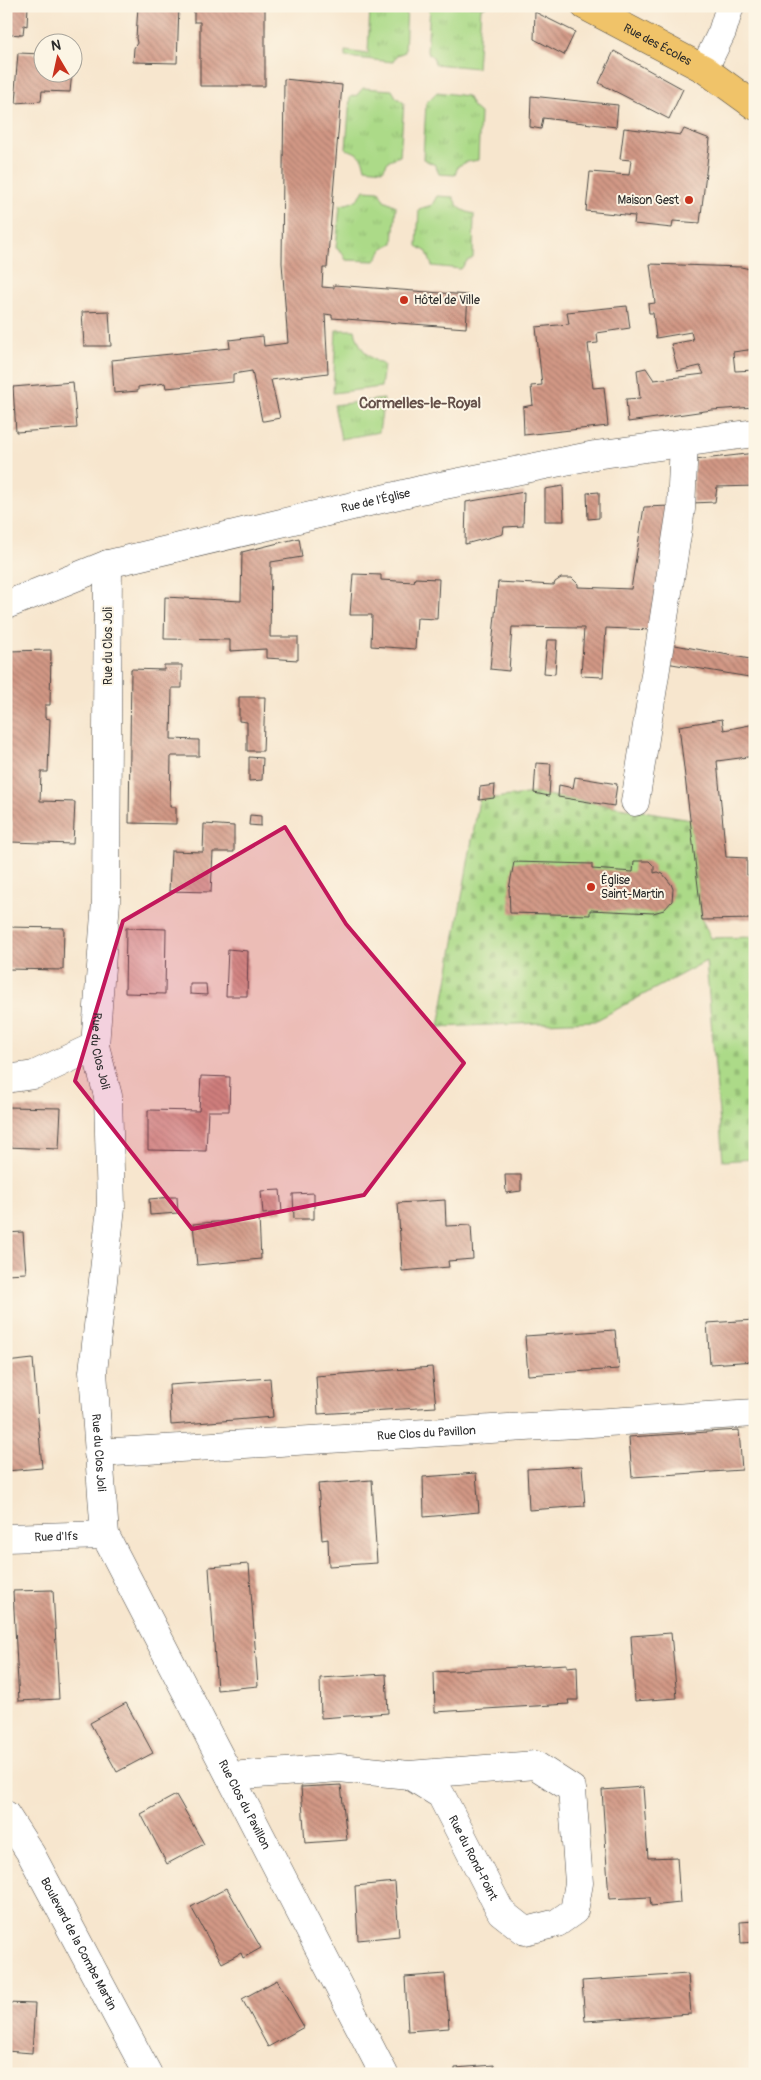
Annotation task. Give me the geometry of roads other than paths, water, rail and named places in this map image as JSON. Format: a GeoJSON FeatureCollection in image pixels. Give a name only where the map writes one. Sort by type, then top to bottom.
{"type":"FeatureCollection","features":[{"type":"Feature","properties":{"kind":"main road","name":"Rue des Écoles"},"geometry":{"type":"LineString","coordinates":[[585,6],[704,69],[755,106]]}},
{"type":"Feature","properties":{"kind":"street"},"geometry":{"type":"LineString","coordinates":[[704,69],[722,32],[730,6]]}},
{"type":"Feature","properties":{"kind":"street","name":"Rue de l'Église"},"geometry":{"type":"LineString","coordinates":[[6,605],[108,564],[420,490],[595,455],[755,433]]}},
{"type":"Feature","properties":{"kind":"street"},"geometry":{"type":"LineString","coordinates":[[635,802],[681,509],[684,442]]}},
{"type":"Feature","properties":{"kind":"street","name":"Rue du Clos Joli"},"geometry":{"type":"LineString","coordinates":[[104,1534],[93,1372],[111,1207],[108,1096],[95,1046],[106,901],[108,564]]}},
{"type":"Feature","properties":{"kind":"street"},"geometry":{"type":"LineString","coordinates":[[6,1079],[34,1074],[95,1046]]}},
{"type":"Feature","properties":{"kind":"street","name":"Rue Clos du Pavillon"},"geometry":{"type":"LineString","coordinates":[[98,1453],[755,1412]]}},
{"type":"Feature","properties":{"kind":"street","name":"Rue Clos du Pavillon"},"geometry":{"type":"LineString","coordinates":[[104,1534],[384,2074]]}},
{"type":"Feature","properties":{"kind":"street","name":"Rue d'Ifs"},"geometry":{"type":"LineString","coordinates":[[6,1538],[104,1534]]}},
{"type":"Feature","properties":{"kind":"street","name":"Rue du Rond-Point"},"geometry":{"type":"LineString","coordinates":[[230,1776],[339,1768],[409,1775],[535,1765],[572,1789],[579,1883],[574,1911],[556,1924],[525,1931],[501,1912],[441,1795],[409,1775]]}},
{"type":"Feature","properties":{"kind":"street","name":"Boulevard de la Combe Martin"},"geometry":{"type":"LineString","coordinates":[[6,1815],[31,1854],[141,2072]]}},
{"type":"Feature","properties":{"kind":"place","name":"Maison Gest"},"geometry":{"type":"Point","coordinates":[689,200]}},
{"type":"Feature","properties":{"kind":"place","name":"Hôtel de Ville"},"geometry":{"type":"Point","coordinates":[404,300]}},
{"type":"Feature","properties":{"kind":"place","name":"Église Saint-Martin"},"geometry":{"type":"Point","coordinates":[591,887]}},
{"type":"Feature","properties":{"kind":"district","name":"Cormelles-le-Royal"},"geometry":{"type":"Point","coordinates":[420,403]}}]}
